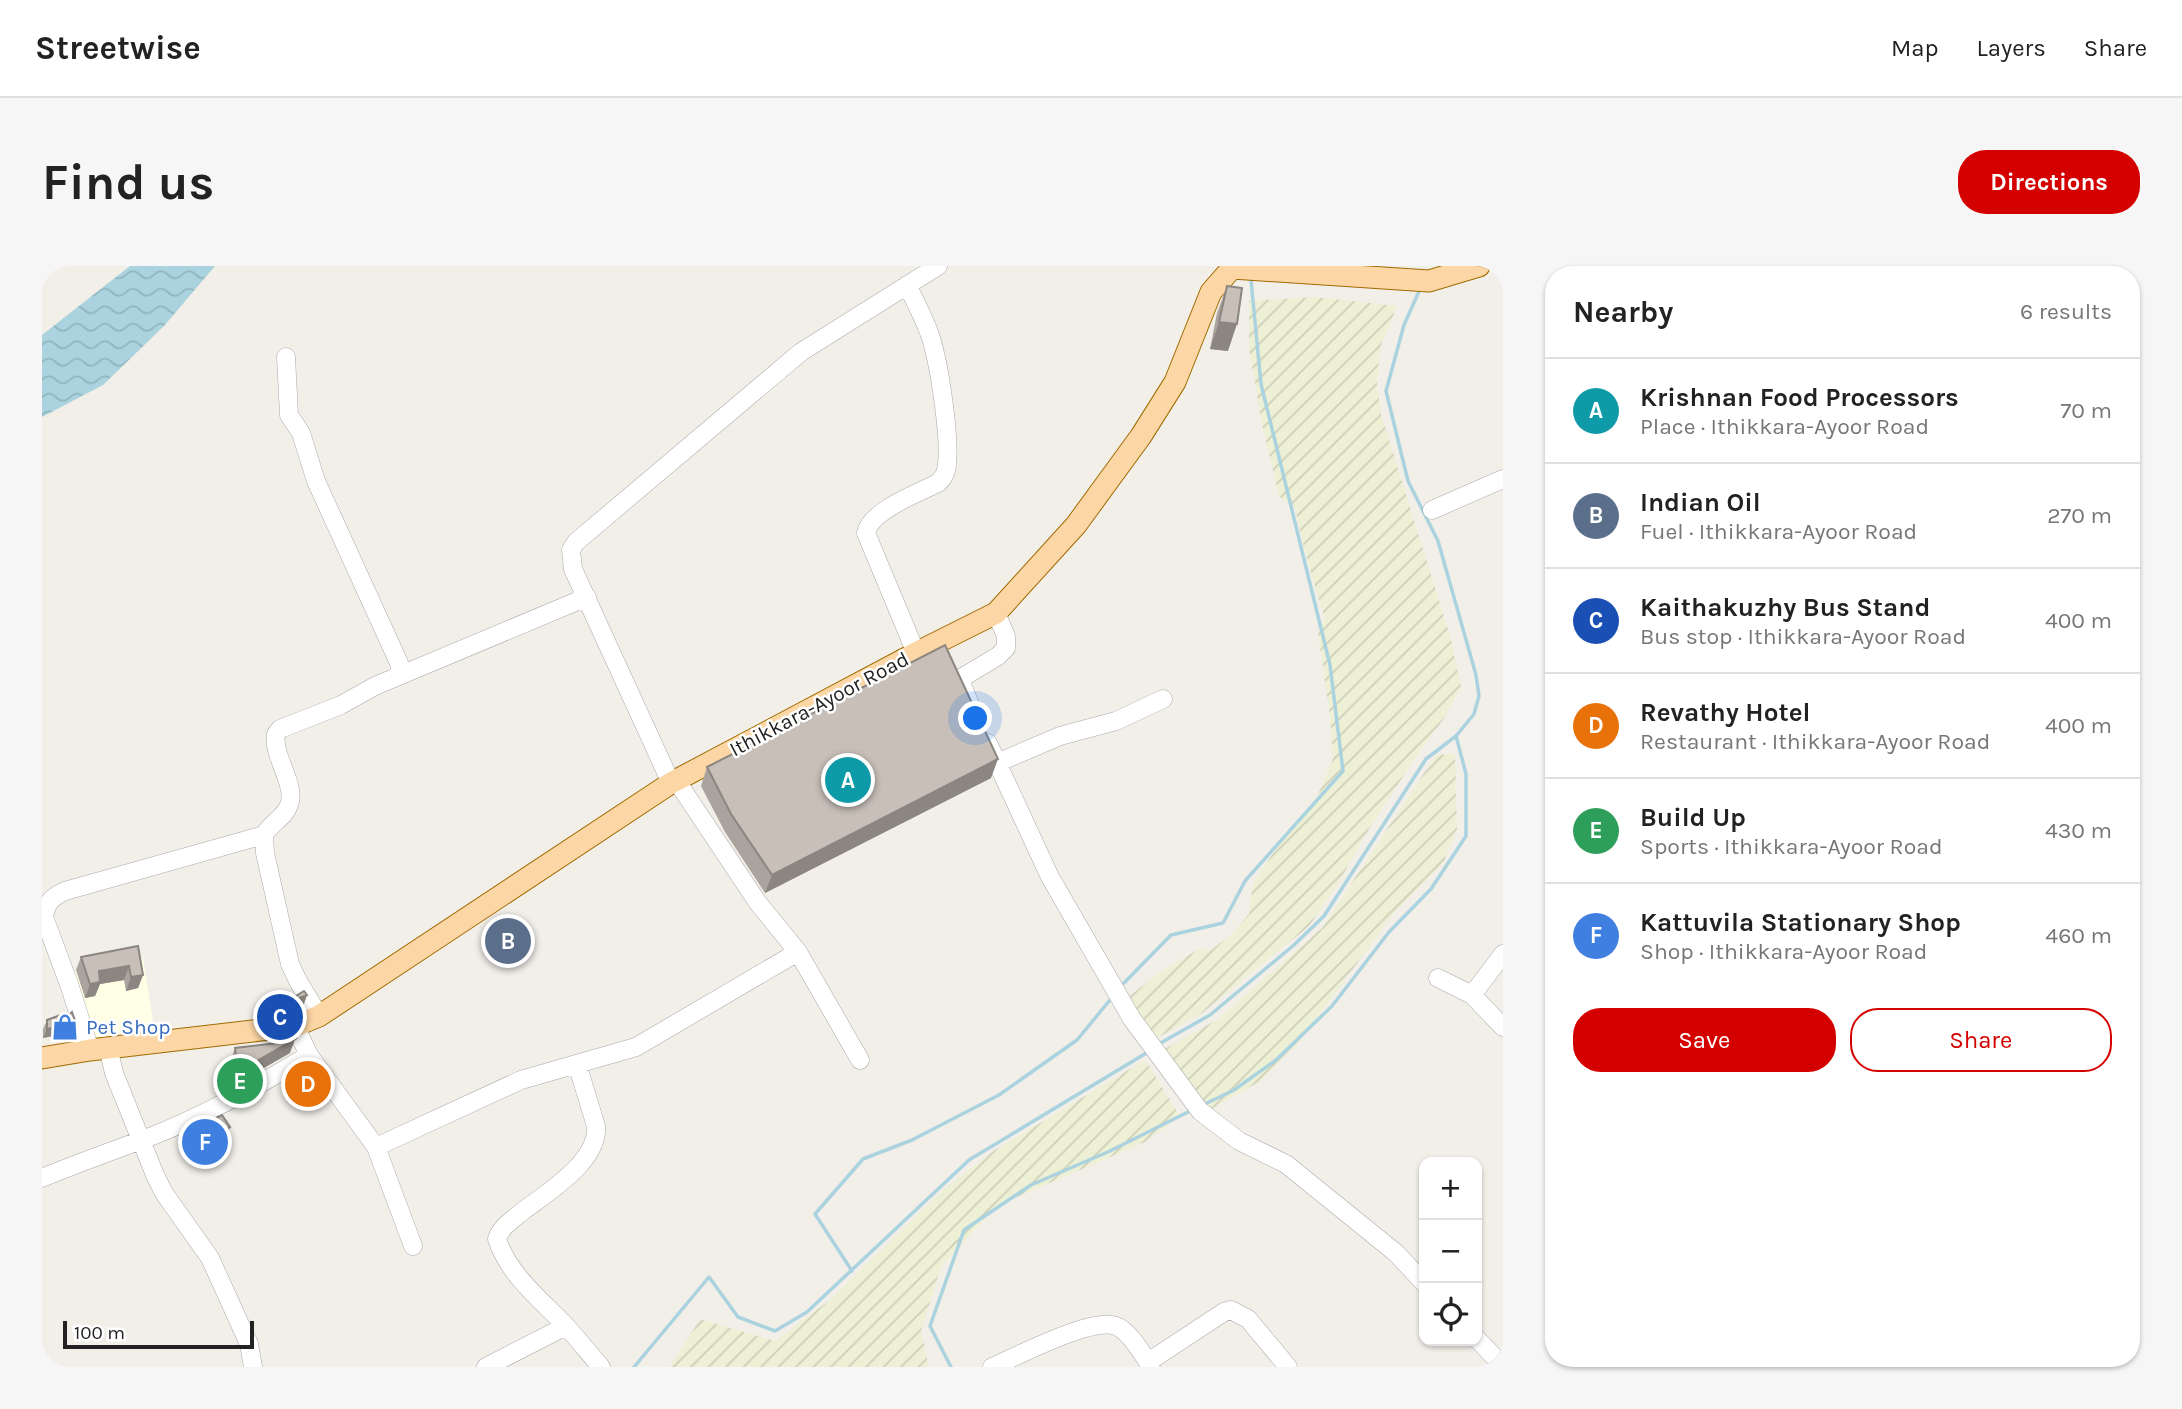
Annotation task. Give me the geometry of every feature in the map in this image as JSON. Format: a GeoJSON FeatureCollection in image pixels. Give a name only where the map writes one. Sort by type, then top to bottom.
{"type":"FeatureCollection","features":[{"type":"Feature","properties":{"kind":"main road","name":"Ithikkara-Ayoor Road"},"geometry":{"type":"LineString","coordinates":[[42,1058],[295,1026],[319,1016],[674,782],[916,653],[996,614],[1076,525],[1141,436],[1175,382],[1211,292],[1232,267],[1422,281],[1479,266]]}},
{"type":"Feature","properties":{"kind":"street"},"geometry":{"type":"LineString","coordinates":[[860,1059],[799,952],[758,903],[674,782],[570,558],[576,542],[801,352],[938,266]]}},
{"type":"Feature","properties":{"kind":"street"},"geometry":{"type":"LineString","coordinates":[[907,285],[930,334],[937,365],[946,430],[947,467],[938,483],[878,514],[867,526],[866,533],[916,653]]}},
{"type":"Feature","properties":{"kind":"street"},"geometry":{"type":"LineString","coordinates":[[286,357],[289,415],[301,433],[316,481],[400,663],[401,675]]}},
{"type":"Feature","properties":{"kind":"street"},"geometry":{"type":"LineString","coordinates":[[1432,510],[1503,479]]}},
{"type":"Feature","properties":{"kind":"street"},"geometry":{"type":"LineString","coordinates":[[253,1367],[249,1344],[210,1258],[164,1193],[139,1140],[114,1073],[99,1049],[70,987],[44,917],[46,907],[54,897],[65,891],[264,835],[291,801],[276,747],[276,734],[280,729],[587,597]]}},
{"type":"Feature","properties":{"kind":"street"},"geometry":{"type":"LineString","coordinates":[[996,614],[1006,636],[1006,648],[998,656],[968,673],[961,683],[1050,877],[1132,1019],[1200,1111],[1239,1141],[1286,1164],[1396,1253],[1419,1278]]}},
{"type":"Feature","properties":{"kind":"street"},"geometry":{"type":"LineString","coordinates":[[997,763],[1060,736],[1116,721],[1163,699]]}},
{"type":"Feature","properties":{"kind":"street"},"geometry":{"type":"LineString","coordinates":[[264,835],[265,853],[290,964],[319,1016]]}},
{"type":"Feature","properties":{"kind":"street"},"geometry":{"type":"LineString","coordinates":[[376,1147],[521,1080],[636,1047],[799,952]]}},
{"type":"Feature","properties":{"kind":"street"},"geometry":{"type":"LineString","coordinates":[[1472,995],[1503,954]]}},
{"type":"Feature","properties":{"kind":"street"},"geometry":{"type":"LineString","coordinates":[[1438,978],[1472,995],[1503,1027]]}},
{"type":"Feature","properties":{"kind":"street"},"geometry":{"type":"LineString","coordinates":[[295,1026],[309,1055],[376,1147],[414,1246]]}},
{"type":"Feature","properties":{"kind":"street"},"geometry":{"type":"LineString","coordinates":[[42,1178],[139,1140],[254,1088],[309,1055]]}},
{"type":"Feature","properties":{"kind":"street"},"geometry":{"type":"LineString","coordinates":[[577,1064],[596,1126],[594,1144],[573,1171],[506,1225],[497,1239],[517,1275],[601,1367]]}},
{"type":"Feature","properties":{"kind":"street"},"geometry":{"type":"LineString","coordinates":[[992,1367],[1084,1327],[1107,1325],[1115,1325],[1125,1331],[1150,1365],[1166,1348],[1231,1310],[1248,1319],[1288,1367]]}},
{"type":"Feature","properties":{"kind":"street"},"geometry":{"type":"LineString","coordinates":[[486,1367],[566,1326]]}},
{"type":"Feature","properties":{"kind":"street"},"geometry":{"type":"LineString","coordinates":[[1482,1344],[1503,1366]]}},
{"type":"Feature","properties":{"kind":"shaded area"},"geometry":{"type":"Polygon","coordinates":[[[1315,297],[1397,306],[1380,348],[1377,384],[1381,414],[1450,636],[1461,687],[1445,717],[1419,752],[1369,829],[1335,889],[1309,926],[1201,1014],[1155,1039],[1127,998],[1163,970],[1201,948],[1211,950],[1231,935],[1249,914],[1253,884],[1279,844],[1317,797],[1333,759],[1330,716],[1318,633],[1325,620],[1295,509],[1279,496],[1263,429],[1249,350],[1249,301],[1315,297]]]}},
{"type":"Feature","properties":{"kind":"shaded area"},"geometry":{"type":"Polygon","coordinates":[[[1455,754],[1457,829],[1443,863],[1394,913],[1300,1041],[1259,1082],[1208,1111],[1163,1050],[1218,1019],[1322,928],[1436,755],[1455,754]]]}},
{"type":"Feature","properties":{"kind":"shaded area"},"geometry":{"type":"Polygon","coordinates":[[[143,958],[154,1028],[92,1038],[73,971],[143,958]]]}},
{"type":"Feature","properties":{"kind":"shaded area"},"geometry":{"type":"Polygon","coordinates":[[[1145,1060],[1180,1116],[1145,1142],[996,1206],[941,1267],[921,1331],[929,1367],[670,1367],[700,1319],[775,1341],[830,1300],[943,1190],[992,1152],[1145,1060]]]}},
{"type":"Feature","properties":{"kind":"water"},"geometry":{"type":"Polygon","coordinates":[[[130,266],[215,266],[164,326],[103,385],[42,417],[42,335],[130,266]]]}},
{"type":"Feature","properties":{"kind":"building"},"geometry":{"type":"Polygon","coordinates":[[[1227,286],[1242,288],[1237,324],[1219,322],[1227,286]]]}},
{"type":"Feature","properties":{"kind":"building"},"geometry":{"type":"Polygon","coordinates":[[[945,645],[998,759],[772,875],[731,814],[707,767],[945,645]]]}},
{"type":"Feature","properties":{"kind":"building"},"geometry":{"type":"Polygon","coordinates":[[[138,946],[143,975],[131,977],[129,966],[99,971],[100,982],[90,984],[81,957],[138,946]]]}},
{"type":"Feature","properties":{"kind":"building"},"geometry":{"type":"Polygon","coordinates":[[[304,991],[307,995],[297,999],[296,996],[304,991]]]}},
{"type":"Feature","properties":{"kind":"building"},"geometry":{"type":"Polygon","coordinates":[[[72,1012],[76,1023],[47,1029],[47,1020],[72,1012]]]}},
{"type":"Feature","properties":{"kind":"building"},"geometry":{"type":"Polygon","coordinates":[[[287,1032],[289,1038],[295,1039],[238,1072],[235,1048],[278,1043],[287,1032]]]}},
{"type":"Feature","properties":{"kind":"building"},"geometry":{"type":"Polygon","coordinates":[[[310,1062],[324,1081],[317,1085],[306,1078],[300,1068],[310,1062]]]}},
{"type":"Feature","properties":{"kind":"building"},"geometry":{"type":"Polygon","coordinates":[[[222,1115],[230,1127],[203,1139],[197,1127],[222,1115]]]}},
{"type":"Feature","properties":{"kind":"waterway"},"geometry":{"type":"LineString","coordinates":[[1124,983],[1171,935],[1223,923],[1245,881],[1343,771],[1330,665],[1261,384],[1251,280]]}},
{"type":"Feature","properties":{"kind":"waterway"},"geometry":{"type":"LineString","coordinates":[[1157,1045],[1210,1015],[1294,945],[1324,916],[1426,759],[1456,736],[1474,714],[1479,696],[1476,675],[1438,541],[1408,481],[1386,391],[1404,325],[1420,289]]}},
{"type":"Feature","properties":{"kind":"waterway"},"geometry":{"type":"LineString","coordinates":[[1207,1103],[1234,1090],[1276,1060],[1332,1006],[1389,932],[1431,889],[1466,836],[1466,774],[1456,736]]}},
{"type":"Feature","properties":{"kind":"waterway"},"geometry":{"type":"LineString","coordinates":[[852,1271],[815,1214],[863,1159],[912,1140],[999,1095],[1077,1040],[1110,1000]]}},
{"type":"Feature","properties":{"kind":"waterway"},"geometry":{"type":"LineString","coordinates":[[634,1367],[709,1277],[738,1317],[775,1331],[807,1312],[969,1160],[1148,1052]]}},
{"type":"Feature","properties":{"kind":"waterway"},"geometry":{"type":"LineString","coordinates":[[951,1367],[930,1326],[964,1230],[1031,1185],[1110,1151],[1188,1112]]}},
{"type":"Feature","properties":{"kind":"place","name":"Krishnan Food Processors"},"geometry":{"type":"Point","coordinates":[848,780]}},
{"type":"Feature","properties":{"kind":"place","name":"Indian Oil"},"geometry":{"type":"Point","coordinates":[508,941]}},
{"type":"Feature","properties":{"kind":"place","name":"Kaithakuzhy Bus Stand"},"geometry":{"type":"Point","coordinates":[280,1017]}},
{"type":"Feature","properties":{"kind":"place","name":"Pet Shop"},"geometry":{"type":"Point","coordinates":[65,1027]}},
{"type":"Feature","properties":{"kind":"place","name":"Build Up"},"geometry":{"type":"Point","coordinates":[240,1081]}},
{"type":"Feature","properties":{"kind":"place","name":"Revathy Hotel"},"geometry":{"type":"Point","coordinates":[308,1084]}},
{"type":"Feature","properties":{"kind":"place","name":"Kattuvila Stationary Shop"},"geometry":{"type":"Point","coordinates":[205,1142]}}]}
